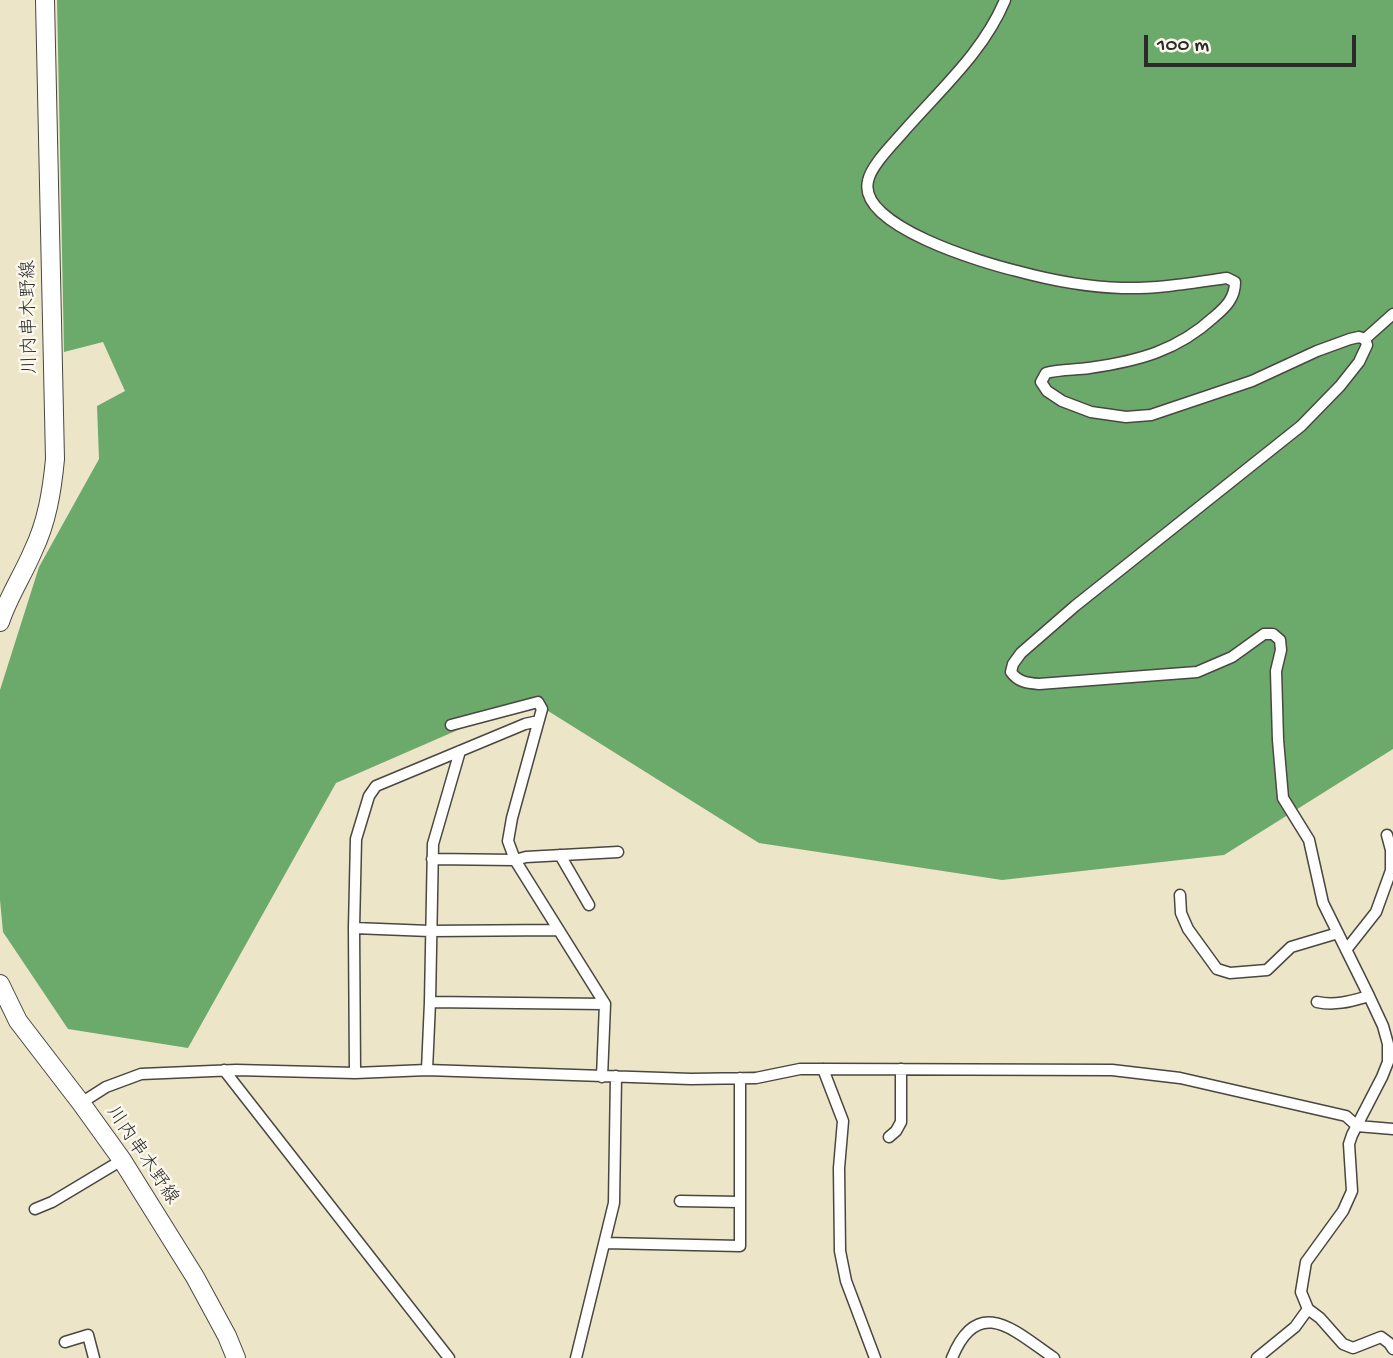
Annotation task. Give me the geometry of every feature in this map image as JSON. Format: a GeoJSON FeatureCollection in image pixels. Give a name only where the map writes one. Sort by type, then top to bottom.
{"type":"FeatureCollection","features":[{"type":"Feature","properties":{"kind":"main road","name":"川内串木野線"},"geometry":{"type":"LineString","coordinates":[[0,622],[34,549],[46,516],[53,483],[45,0]]}},
{"type":"Feature","properties":{"kind":"main road","name":"川内串木野線"},"geometry":{"type":"LineString","coordinates":[[0,984],[18,1021],[122,1160],[195,1277],[236,1358]]}},
{"type":"Feature","properties":{"kind":"street"},"geometry":{"type":"LineString","coordinates":[[1005,0],[994,25],[972,55],[885,152],[869,176],[867,184],[871,200],[881,214],[901,228],[961,255],[1017,272],[1119,288],[1157,288],[1227,278],[1235,282],[1235,292],[1228,305],[1202,328],[1175,346],[1125,363],[1046,373],[1041,382],[1047,391],[1062,401],[1091,412],[1126,417],[1152,415],[1252,381],[1350,338],[1364,339],[1367,345],[1359,362],[1340,387],[1301,426],[1066,614],[1021,653],[1011,672],[1016,678],[1027,683],[1039,684],[1197,672],[1232,657],[1264,634],[1273,634],[1280,640],[1281,649],[1276,671],[1283,799],[1309,841],[1323,903],[1383,1026],[1388,1044],[1388,1062],[1349,1144],[1352,1191],[1343,1211],[1306,1262],[1301,1292],[1308,1309],[1321,1318],[1343,1345],[1353,1348],[1381,1337],[1393,1349]]}},
{"type":"Feature","properties":{"kind":"street"},"geometry":{"type":"LineString","coordinates":[[1364,339],[1393,314]]}},
{"type":"Feature","properties":{"kind":"street"},"geometry":{"type":"LineString","coordinates":[[451,725],[538,702],[542,709],[508,841],[515,860],[605,1004],[602,1077]]}},
{"type":"Feature","properties":{"kind":"street"},"geometry":{"type":"LineString","coordinates":[[355,1073],[356,839],[369,796],[376,786],[525,724],[534,722],[537,727]]}},
{"type":"Feature","properties":{"kind":"street"},"geometry":{"type":"LineString","coordinates":[[427,1070],[433,844],[460,751]]}},
{"type":"Feature","properties":{"kind":"street"},"geometry":{"type":"LineString","coordinates":[[1346,950],[1376,912],[1392,867],[1387,835]]}},
{"type":"Feature","properties":{"kind":"street"},"geometry":{"type":"LineString","coordinates":[[432,859],[515,860],[526,857],[618,852]]}},
{"type":"Feature","properties":{"kind":"street"},"geometry":{"type":"LineString","coordinates":[[560,855],[589,905]]}},
{"type":"Feature","properties":{"kind":"street"},"geometry":{"type":"LineString","coordinates":[[1180,895],[1181,913],[1188,929],[1217,969],[1230,973],[1267,970],[1291,947],[1338,933]]}},
{"type":"Feature","properties":{"kind":"street"},"geometry":{"type":"LineString","coordinates":[[354,928],[430,931],[557,930]]}},
{"type":"Feature","properties":{"kind":"street"},"geometry":{"type":"LineString","coordinates":[[1317,1002],[1344,1003],[1369,996]]}},
{"type":"Feature","properties":{"kind":"street"},"geometry":{"type":"LineString","coordinates":[[430,1002],[605,1004]]}},
{"type":"Feature","properties":{"kind":"street"},"geometry":{"type":"LineString","coordinates":[[81,1104],[106,1087],[141,1074],[224,1070],[355,1073],[427,1070],[691,1079],[756,1078],[800,1069],[1112,1070],[1180,1078],[1346,1116],[1357,1126],[1393,1129]]}},
{"type":"Feature","properties":{"kind":"street"},"geometry":{"type":"LineString","coordinates":[[823,1069],[843,1121],[839,1168],[840,1251],[846,1281],[874,1358]]}},
{"type":"Feature","properties":{"kind":"street"},"geometry":{"type":"LineString","coordinates":[[889,1137],[901,1122],[901,1069]]}},
{"type":"Feature","properties":{"kind":"street"},"geometry":{"type":"LineString","coordinates":[[224,1070],[449,1358]]}},
{"type":"Feature","properties":{"kind":"street"},"geometry":{"type":"LineString","coordinates":[[576,1358],[614,1203],[616,1076]]}},
{"type":"Feature","properties":{"kind":"street"},"geometry":{"type":"LineString","coordinates":[[605,1243],[740,1246],[740,1078]]}},
{"type":"Feature","properties":{"kind":"street"},"geometry":{"type":"LineString","coordinates":[[35,1209],[52,1202],[122,1160]]}},
{"type":"Feature","properties":{"kind":"street"},"geometry":{"type":"LineString","coordinates":[[680,1201],[740,1202]]}},
{"type":"Feature","properties":{"kind":"street"},"geometry":{"type":"LineString","coordinates":[[1257,1358],[1295,1327],[1308,1309]]}},
{"type":"Feature","properties":{"kind":"street"},"geometry":{"type":"LineString","coordinates":[[952,1358],[961,1340],[974,1326],[992,1321],[1009,1326],[1054,1358]]}},
{"type":"Feature","properties":{"kind":"street"},"geometry":{"type":"LineString","coordinates":[[65,1342],[88,1335],[94,1358]]}},
{"type":"Feature","properties":{"kind":"green space"},"geometry":{"type":"Polygon","coordinates":[[[57,0],[1393,0],[1393,749],[1224,855],[1002,880],[759,843],[529,699],[336,783],[188,1048],[68,1029],[3,932],[0,900],[0,690],[39,567],[99,459],[97,406],[125,391],[103,342],[64,352],[57,0]]]}}]}
